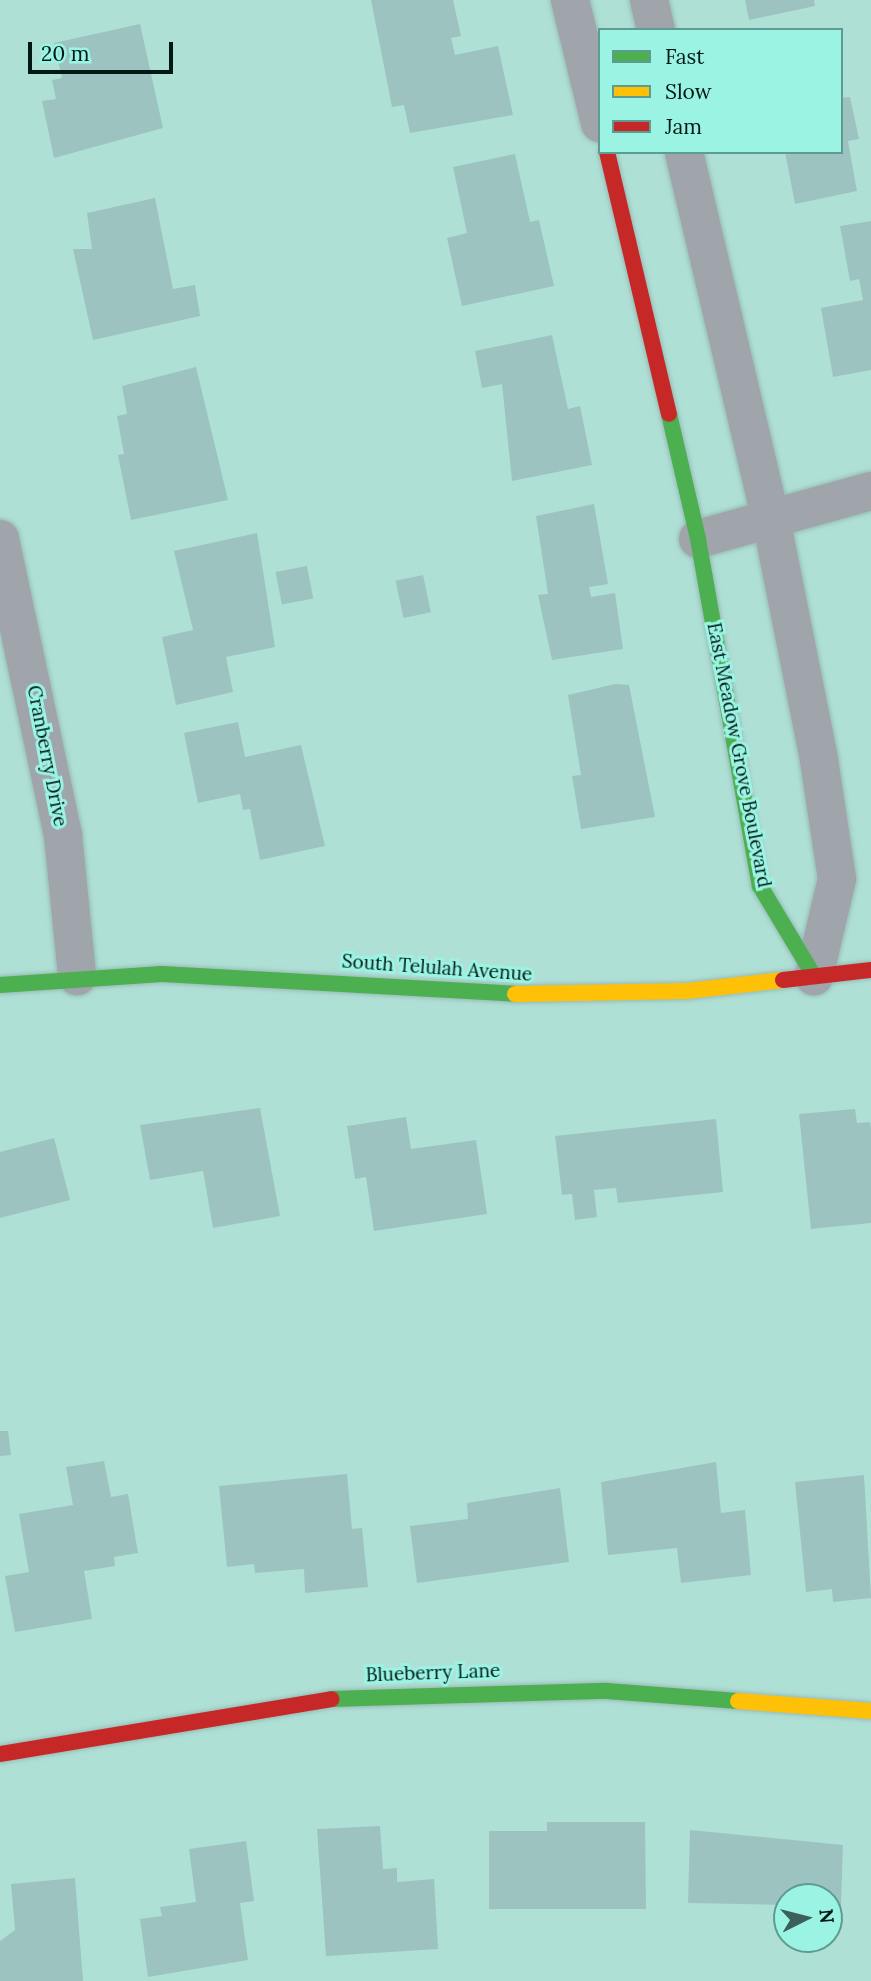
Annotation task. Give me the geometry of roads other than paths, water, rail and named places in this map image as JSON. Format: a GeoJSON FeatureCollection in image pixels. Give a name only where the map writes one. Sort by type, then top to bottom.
{"type":"FeatureCollection","features":[{"type":"Feature","properties":{"kind":"street"},"geometry":{"type":"LineString","coordinates":[[570,0],[598,115]]}},
{"type":"Feature","properties":{"kind":"street"},"geometry":{"type":"LineString","coordinates":[[649,0],[656,28]]}},
{"type":"Feature","properties":{"kind":"street","name":"East Meadow Grove Boulevard"},"geometry":{"type":"LineString","coordinates":[[607,154],[698,539],[760,886],[814,975]]}},
{"type":"Feature","properties":{"kind":"street"},"geometry":{"type":"LineString","coordinates":[[684,154],[771,519],[837,879],[814,975]]}},
{"type":"Feature","properties":{"kind":"street"},"geometry":{"type":"LineString","coordinates":[[698,539],[871,491]]}},
{"type":"Feature","properties":{"kind":"street","name":"Cranberry Drive"},"geometry":{"type":"LineString","coordinates":[[0,539],[63,835],[77,976]]}},
{"type":"Feature","properties":{"kind":"street","name":"South Telulah Avenue"},"geometry":{"type":"LineString","coordinates":[[0,985],[77,976],[249,977],[524,995],[687,991],[871,970]]}},
{"type":"Feature","properties":{"kind":"street","name":"Blueberry Lane"},"geometry":{"type":"LineString","coordinates":[[0,1754],[266,1706],[390,1693],[607,1691],[871,1710]]}}]}
